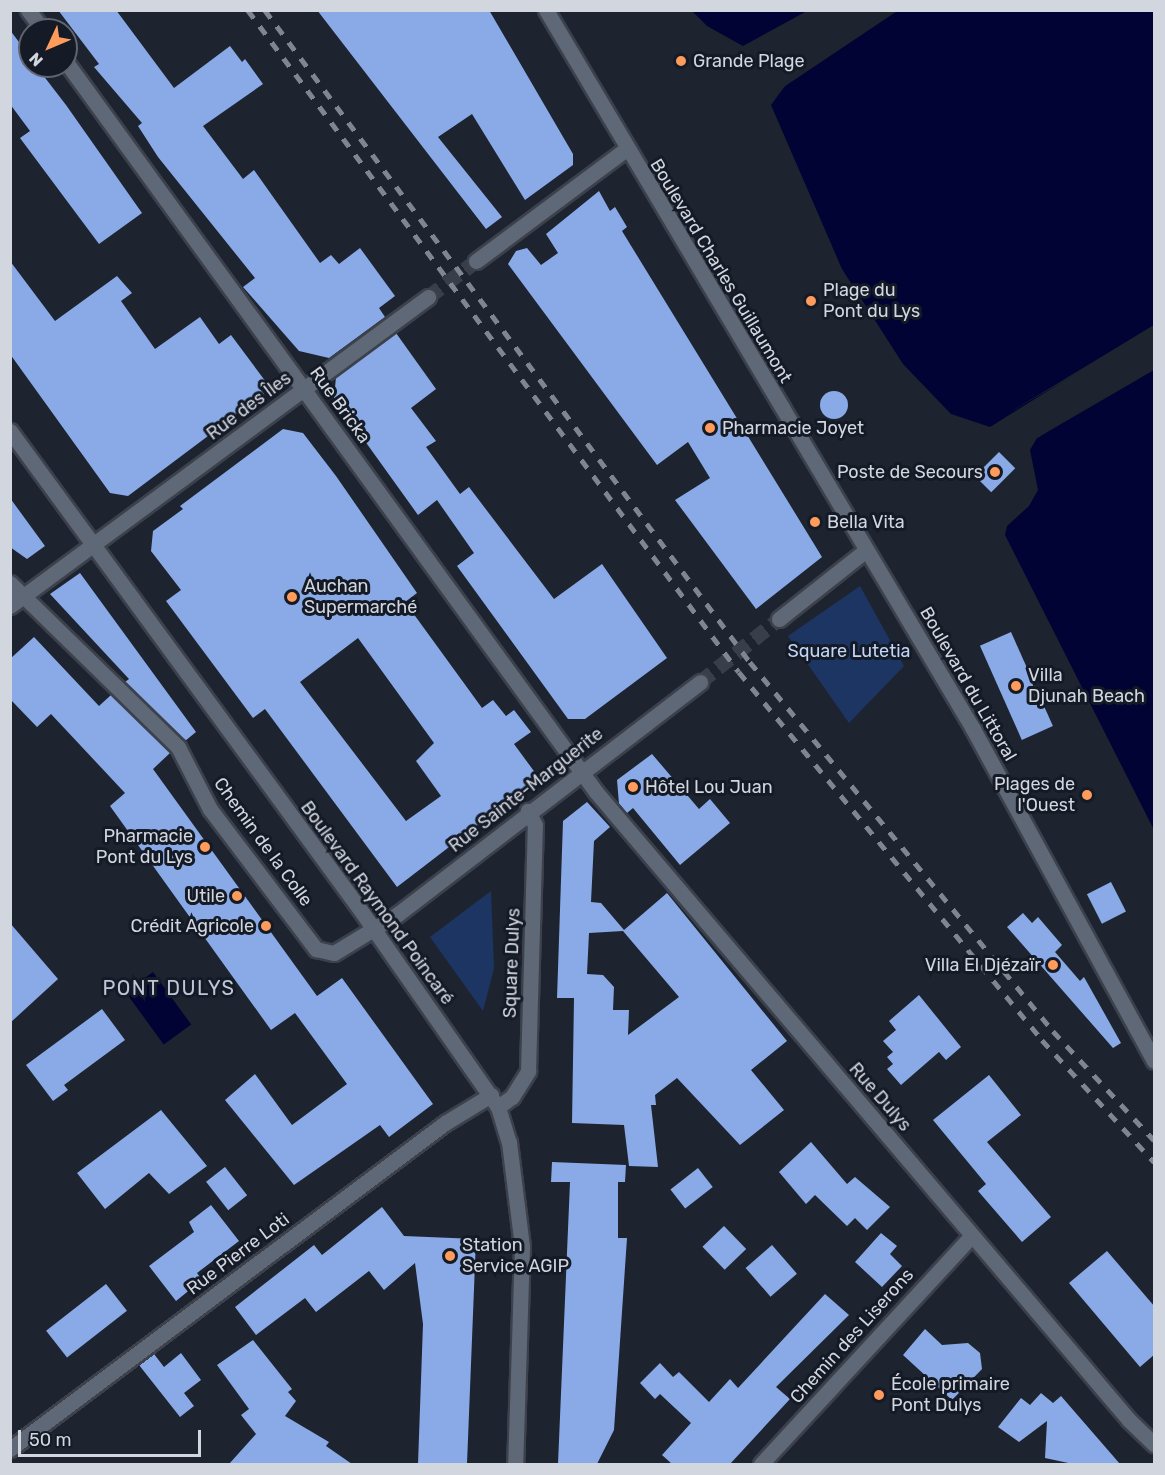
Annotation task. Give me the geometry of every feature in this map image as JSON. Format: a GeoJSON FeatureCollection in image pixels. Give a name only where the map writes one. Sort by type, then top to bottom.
{"type":"FeatureCollection","features":[{"type":"Feature","properties":{"kind":"street","name":"Boulevard Charles Guillaumont"},"geometry":{"type":"LineString","coordinates":[[546,10],[625,150],[866,550]]}},
{"type":"Feature","properties":{"kind":"street","name":"Rue Bricka"},"geometry":{"type":"LineString","coordinates":[[78,78],[581,772]]}},
{"type":"Feature","properties":{"kind":"street"},"geometry":{"type":"LineString","coordinates":[[476,261],[625,150]]}},
{"type":"Feature","properties":{"kind":"street","name":"Rue des Îles"},"geometry":{"type":"LineString","coordinates":[[10,606],[428,297]]}},
{"type":"Feature","properties":{"kind":"street","name":"Boulevard Raymond Poincaré"},"geometry":{"type":"LineString","coordinates":[[10,431],[375,930],[495,1101],[509,1142],[522,1247],[515,1464]]}},
{"type":"Feature","properties":{"kind":"street"},"geometry":{"type":"LineString","coordinates":[[779,619],[866,550]]}},
{"type":"Feature","properties":{"kind":"street","name":"Boulevard du Littoral"},"geometry":{"type":"LineString","coordinates":[[866,550],[973,729],[1155,1061]]}},
{"type":"Feature","properties":{"kind":"street","name":"Chemin de la Colle"},"geometry":{"type":"LineString","coordinates":[[10,583],[178,747],[210,809],[316,949],[334,952],[375,930]]}},
{"type":"Feature","properties":{"kind":"street","name":"Rue Sainte-Marguerite"},"geometry":{"type":"LineString","coordinates":[[375,930],[700,681]]}},
{"type":"Feature","properties":{"kind":"street","name":"Rue Dulys"},"geometry":{"type":"LineString","coordinates":[[581,772],[972,1235],[1155,1444]]}},
{"type":"Feature","properties":{"kind":"street","name":"Square Dulys"},"geometry":{"type":"LineString","coordinates":[[495,1101],[512,1097],[528,1071],[535,825],[528,811]]}},
{"type":"Feature","properties":{"kind":"street","name":"Rue Pierre Loti"},"geometry":{"type":"LineString","coordinates":[[10,1449],[445,1123],[495,1101]]}},
{"type":"Feature","properties":{"kind":"street","name":"Chemin des Liserons"},"geometry":{"type":"LineString","coordinates":[[761,1464],[972,1235]]}},
{"type":"Feature","properties":{"kind":"green space","name":"Square Lutetia"},"geometry":{"type":"Polygon","coordinates":[[[860,586],[904,666],[849,723],[788,636],[860,586]]]}},
{"type":"Feature","properties":{"kind":"green space"},"geometry":{"type":"Polygon","coordinates":[[[491,891],[494,968],[483,1011],[430,937],[491,891]]]}},
{"type":"Feature","properties":{"kind":"shaded area"},"geometry":{"type":"Polygon","coordinates":[[[692,11],[807,11],[743,46],[707,26],[692,11]]]}},
{"type":"Feature","properties":{"kind":"shaded area"},"geometry":{"type":"Polygon","coordinates":[[[897,11],[1154,11],[1154,325],[990,427],[951,414],[903,364],[842,269],[771,105],[785,86],[897,11]]]}},
{"type":"Feature","properties":{"kind":"shaded area"},"geometry":{"type":"Polygon","coordinates":[[[1154,370],[1154,830],[1005,535],[1007,526],[1029,506],[1038,490],[1030,450],[1037,438],[1154,370]]]}},
{"type":"Feature","properties":{"kind":"shaded area"},"geometry":{"type":"Polygon","coordinates":[[[153,972],[191,1025],[164,1045],[125,992],[153,972]]]}},
{"type":"Feature","properties":{"kind":"pier"},"geometry":{"type":"Polygon","coordinates":[[[891,10],[897,11],[785,86],[769,103],[784,84],[891,10]]]}},
{"type":"Feature","properties":{"kind":"pier"},"geometry":{"type":"Polygon","coordinates":[[[1154,325],[1154,329],[1007,414],[1154,325]]]}},
{"type":"Feature","properties":{"kind":"pier"},"geometry":{"type":"Polygon","coordinates":[[[1140,375],[1037,438],[1035,436],[1140,375]]]}},
{"type":"Feature","properties":{"kind":"building"},"geometry":{"type":"Polygon","coordinates":[[[58,10],[116,10],[174,88],[230,46],[242,62],[245,59],[263,84],[203,126],[243,179],[254,170],[320,263],[331,255],[339,264],[360,248],[395,296],[379,308],[385,317],[329,358],[299,351],[243,287],[255,278],[158,157],[138,126],[142,123],[94,67],[99,64],[78,36],[78,18],[64,18],[58,10]]]}},
{"type":"Feature","properties":{"kind":"building"},"geometry":{"type":"Polygon","coordinates":[[[317,10],[489,10],[573,154],[573,165],[525,200],[472,114],[438,137],[502,217],[486,229],[317,10]]]}},
{"type":"Feature","properties":{"kind":"building"},"geometry":{"type":"Polygon","coordinates":[[[10,30],[18,41],[18,78],[45,78],[142,213],[99,244],[20,138],[30,131],[10,104],[10,30]]]}},
{"type":"Feature","properties":{"kind":"building"},"geometry":{"type":"Polygon","coordinates":[[[599,191],[610,211],[615,207],[627,227],[622,231],[822,557],[756,609],[675,500],[710,478],[688,442],[657,465],[508,264],[516,251],[527,248],[541,265],[558,253],[546,234],[599,191]]]}},
{"type":"Feature","properties":{"kind":"building"},"geometry":{"type":"Polygon","coordinates":[[[10,261],[55,321],[117,276],[132,293],[121,301],[155,349],[200,317],[219,344],[231,335],[266,382],[259,388],[264,394],[128,496],[110,493],[10,354],[10,261]]]}},
{"type":"Feature","properties":{"kind":"building"},"geometry":{"type":"Polygon","coordinates":[[[396,333],[436,389],[411,408],[436,441],[426,447],[460,494],[469,487],[554,599],[602,564],[667,658],[585,719],[568,719],[457,566],[474,553],[437,500],[418,515],[334,398],[336,377],[396,333]]]}},
{"type":"Feature","properties":{"kind":"building"},"geometry":{"type":"Polygon","coordinates":[[[834,391],[844,395],[848,405],[844,415],[834,419],[824,415],[820,405],[824,395],[834,391]]]}},
{"type":"Feature","properties":{"kind":"building"},"geometry":{"type":"Polygon","coordinates":[[[283,429],[303,433],[336,476],[417,593],[405,602],[482,708],[493,700],[506,716],[514,710],[531,732],[514,744],[539,778],[397,887],[265,709],[253,718],[166,601],[181,590],[151,551],[153,531],[183,509],[180,506],[283,429]],[[358,638],[300,682],[406,821],[441,796],[416,761],[434,743],[358,638]]]}},
{"type":"Feature","properties":{"kind":"building","name":"Poste de Secours"},"geometry":{"type":"Polygon","coordinates":[[[999,452],[1015,468],[991,492],[975,476],[999,452]]]}},
{"type":"Feature","properties":{"kind":"building"},"geometry":{"type":"Polygon","coordinates":[[[10,498],[45,546],[27,559],[10,547],[10,498]]]}},
{"type":"Feature","properties":{"kind":"building"},"geometry":{"type":"Polygon","coordinates":[[[80,573],[196,732],[185,741],[125,682],[129,679],[50,594],[80,573]]]}},
{"type":"Feature","properties":{"kind":"building","name":"Villa Djunah Beach"},"geometry":{"type":"Polygon","coordinates":[[[1011,632],[1053,726],[1022,740],[980,646],[1011,632]]]}},
{"type":"Feature","properties":{"kind":"building"},"geometry":{"type":"Polygon","coordinates":[[[34,637],[99,706],[111,695],[170,753],[153,769],[317,996],[342,978],[433,1104],[389,1137],[380,1125],[294,1185],[225,1100],[255,1074],[292,1125],[347,1084],[295,1013],[271,1030],[110,806],[125,793],[51,714],[37,727],[10,699],[10,659],[34,637]]]}},
{"type":"Feature","properties":{"kind":"building"},"geometry":{"type":"Polygon","coordinates":[[[652,754],[699,809],[710,799],[730,823],[680,865],[633,808],[627,813],[619,804],[617,780],[652,754]]]}},
{"type":"Feature","properties":{"kind":"building"},"geometry":{"type":"Polygon","coordinates":[[[587,802],[610,827],[594,841],[591,902],[601,903],[624,930],[667,893],[787,1041],[751,1070],[784,1110],[740,1145],[677,1078],[655,1095],[656,1105],[651,1105],[658,1167],[629,1166],[624,1125],[572,1123],[574,998],[557,998],[563,821],[587,802]],[[623,931],[589,933],[587,974],[603,975],[614,987],[613,1010],[629,1010],[628,1035],[679,997],[623,931]]]}},
{"type":"Feature","properties":{"kind":"building"},"geometry":{"type":"Polygon","coordinates":[[[1111,882],[1126,911],[1102,924],[1087,894],[1111,882]]]}},
{"type":"Feature","properties":{"kind":"building","name":"Villa El Djézaïr"},"geometry":{"type":"Polygon","coordinates":[[[1023,913],[1032,923],[1038,917],[1062,945],[1055,952],[1080,981],[1084,977],[1121,1043],[1113,1048],[1007,927],[1023,913]]]}},
{"type":"Feature","properties":{"kind":"building"},"geometry":{"type":"Polygon","coordinates":[[[10,923],[58,979],[10,1023],[10,923]]]}},
{"type":"Feature","properties":{"kind":"building"},"geometry":{"type":"Polygon","coordinates":[[[919,995],[961,1047],[946,1060],[939,1052],[901,1085],[887,1069],[893,1064],[887,1057],[893,1052],[883,1041],[896,1030],[889,1021],[919,995]]]}},
{"type":"Feature","properties":{"kind":"building"},"geometry":{"type":"Polygon","coordinates":[[[102,1009],[125,1040],[64,1085],[68,1090],[53,1101],[26,1065],[102,1009]]]}},
{"type":"Feature","properties":{"kind":"building"},"geometry":{"type":"Polygon","coordinates":[[[989,1075],[1021,1115],[987,1142],[1051,1217],[1022,1242],[978,1191],[986,1184],[933,1120],[989,1075]]]}},
{"type":"Feature","properties":{"kind":"building"},"geometry":{"type":"Polygon","coordinates":[[[161,1110],[207,1166],[169,1194],[149,1173],[105,1209],[77,1173],[161,1110]]]}},
{"type":"Feature","properties":{"kind":"building"},"geometry":{"type":"Polygon","coordinates":[[[811,1142],[847,1184],[855,1177],[890,1207],[867,1230],[855,1218],[847,1226],[815,1195],[806,1204],[779,1172],[811,1142]]]}},
{"type":"Feature","properties":{"kind":"building"},"geometry":{"type":"Polygon","coordinates":[[[552,1162],[626,1165],[625,1182],[618,1182],[618,1238],[627,1238],[614,1430],[597,1464],[558,1464],[570,1182],[551,1182],[552,1162]]]}},
{"type":"Feature","properties":{"kind":"building"},"geometry":{"type":"Polygon","coordinates":[[[225,1167],[247,1195],[228,1210],[206,1182],[225,1167]]]}},
{"type":"Feature","properties":{"kind":"building"},"geometry":{"type":"Polygon","coordinates":[[[698,1168],[713,1187],[685,1208],[670,1190],[698,1168]]]}},
{"type":"Feature","properties":{"kind":"building"},"geometry":{"type":"Polygon","coordinates":[[[211,1205],[239,1241],[197,1273],[202,1280],[176,1301],[149,1266],[194,1232],[189,1222],[211,1205]]]}},
{"type":"Feature","properties":{"kind":"building"},"geometry":{"type":"Polygon","coordinates":[[[382,1207],[404,1236],[476,1239],[467,1464],[418,1464],[423,1324],[415,1263],[384,1290],[369,1271],[316,1312],[305,1298],[256,1335],[235,1307],[314,1245],[322,1255],[382,1207]]]}},
{"type":"Feature","properties":{"kind":"building"},"geometry":{"type":"Polygon","coordinates":[[[724,1226],[746,1249],[725,1270],[702,1247],[724,1226]]]}},
{"type":"Feature","properties":{"kind":"building"},"geometry":{"type":"Polygon","coordinates":[[[881,1233],[897,1246],[890,1254],[902,1266],[882,1287],[855,1262],[881,1233]]]}},
{"type":"Feature","properties":{"kind":"building"},"geometry":{"type":"Polygon","coordinates":[[[772,1245],[797,1274],[771,1297],[746,1268],[772,1245]]]}},
{"type":"Feature","properties":{"kind":"building"},"geometry":{"type":"Polygon","coordinates":[[[1107,1251],[1155,1307],[1155,1354],[1140,1367],[1069,1283],[1107,1251]]]}},
{"type":"Feature","properties":{"kind":"building"},"geometry":{"type":"Polygon","coordinates":[[[106,1284],[127,1311],[67,1358],[46,1331],[106,1284]]]}},
{"type":"Feature","properties":{"kind":"building"},"geometry":{"type":"Polygon","coordinates":[[[825,1294],[849,1315],[776,1387],[790,1399],[730,1464],[672,1464],[662,1455],[691,1423],[660,1394],[655,1399],[640,1383],[660,1363],[673,1377],[679,1372],[709,1402],[730,1379],[738,1388],[825,1294]]]}},
{"type":"Feature","properties":{"kind":"building"},"geometry":{"type":"Polygon","coordinates":[[[925,1329],[942,1345],[968,1343],[980,1353],[982,1369],[952,1400],[903,1355],[925,1329]]]}},
{"type":"Feature","properties":{"kind":"building"},"geometry":{"type":"Polygon","coordinates":[[[253,1340],[292,1389],[288,1392],[296,1401],[285,1416],[329,1442],[326,1446],[352,1464],[229,1464],[256,1434],[241,1415],[249,1409],[217,1365],[253,1340]]]}},
{"type":"Feature","properties":{"kind":"building"},"geometry":{"type":"Polygon","coordinates":[[[181,1353],[201,1380],[184,1393],[194,1406],[180,1417],[139,1365],[154,1354],[164,1367],[181,1353]]]}},
{"type":"Feature","properties":{"kind":"building"},"geometry":{"type":"Polygon","coordinates":[[[1041,1393],[1053,1403],[1061,1396],[1120,1464],[1073,1464],[1045,1458],[1047,1421],[1019,1442],[998,1427],[1021,1398],[1030,1405],[1041,1393]]]}},
{"type":"Feature","properties":{"kind":"tunnel"},"geometry":{"type":"LineString","coordinates":[[428,297],[476,261]]}},
{"type":"Feature","properties":{"kind":"tunnel"},"geometry":{"type":"LineString","coordinates":[[700,682],[779,619]]}},
{"type":"Feature","properties":{"kind":"railway"},"geometry":{"type":"LineString","coordinates":[[248,10],[739,672],[1042,1040],[1154,1162]]}},
{"type":"Feature","properties":{"kind":"railway"},"geometry":{"type":"LineString","coordinates":[[265,10],[750,662],[1053,1031],[1154,1140]]}},
{"type":"Feature","properties":{"kind":"place","name":"Grande Plage"},"geometry":{"type":"Point","coordinates":[681,61]}},
{"type":"Feature","properties":{"kind":"place","name":"Plage du Pont du Lys"},"geometry":{"type":"Point","coordinates":[811,301]}},
{"type":"Feature","properties":{"kind":"place","name":"Pharmacie Joyet"},"geometry":{"type":"Point","coordinates":[710,428]}},
{"type":"Feature","properties":{"kind":"place","name":"Poste de Secours"},"geometry":{"type":"Point","coordinates":[995,472]}},
{"type":"Feature","properties":{"kind":"place","name":"Bella Vita"},"geometry":{"type":"Point","coordinates":[815,522]}},
{"type":"Feature","properties":{"kind":"place","name":"Auchan Supermarché"},"geometry":{"type":"Point","coordinates":[292,597]}},
{"type":"Feature","properties":{"kind":"place","name":"Villa Djunah Beach"},"geometry":{"type":"Point","coordinates":[1016,686]}},
{"type":"Feature","properties":{"kind":"place","name":"Hôtel Lou Juan"},"geometry":{"type":"Point","coordinates":[633,787]}},
{"type":"Feature","properties":{"kind":"place","name":"Plages de l'Ouest"},"geometry":{"type":"Point","coordinates":[1087,795]}},
{"type":"Feature","properties":{"kind":"place","name":"Pharmacie Pont du Lys"},"geometry":{"type":"Point","coordinates":[205,847]}},
{"type":"Feature","properties":{"kind":"place","name":"Utile"},"geometry":{"type":"Point","coordinates":[237,896]}},
{"type":"Feature","properties":{"kind":"place","name":"Crédit Agricole"},"geometry":{"type":"Point","coordinates":[266,926]}},
{"type":"Feature","properties":{"kind":"place","name":"Villa El Djézaïr"},"geometry":{"type":"Point","coordinates":[1053,965]}},
{"type":"Feature","properties":{"kind":"place","name":"Station Service AGIP"},"geometry":{"type":"Point","coordinates":[450,1256]}},
{"type":"Feature","properties":{"kind":"place","name":"École primaire Pont Dulys"},"geometry":{"type":"Point","coordinates":[879,1395]}},
{"type":"Feature","properties":{"kind":"district","name":"PONT DULYS"},"geometry":{"type":"Point","coordinates":[169,988]}}]}
